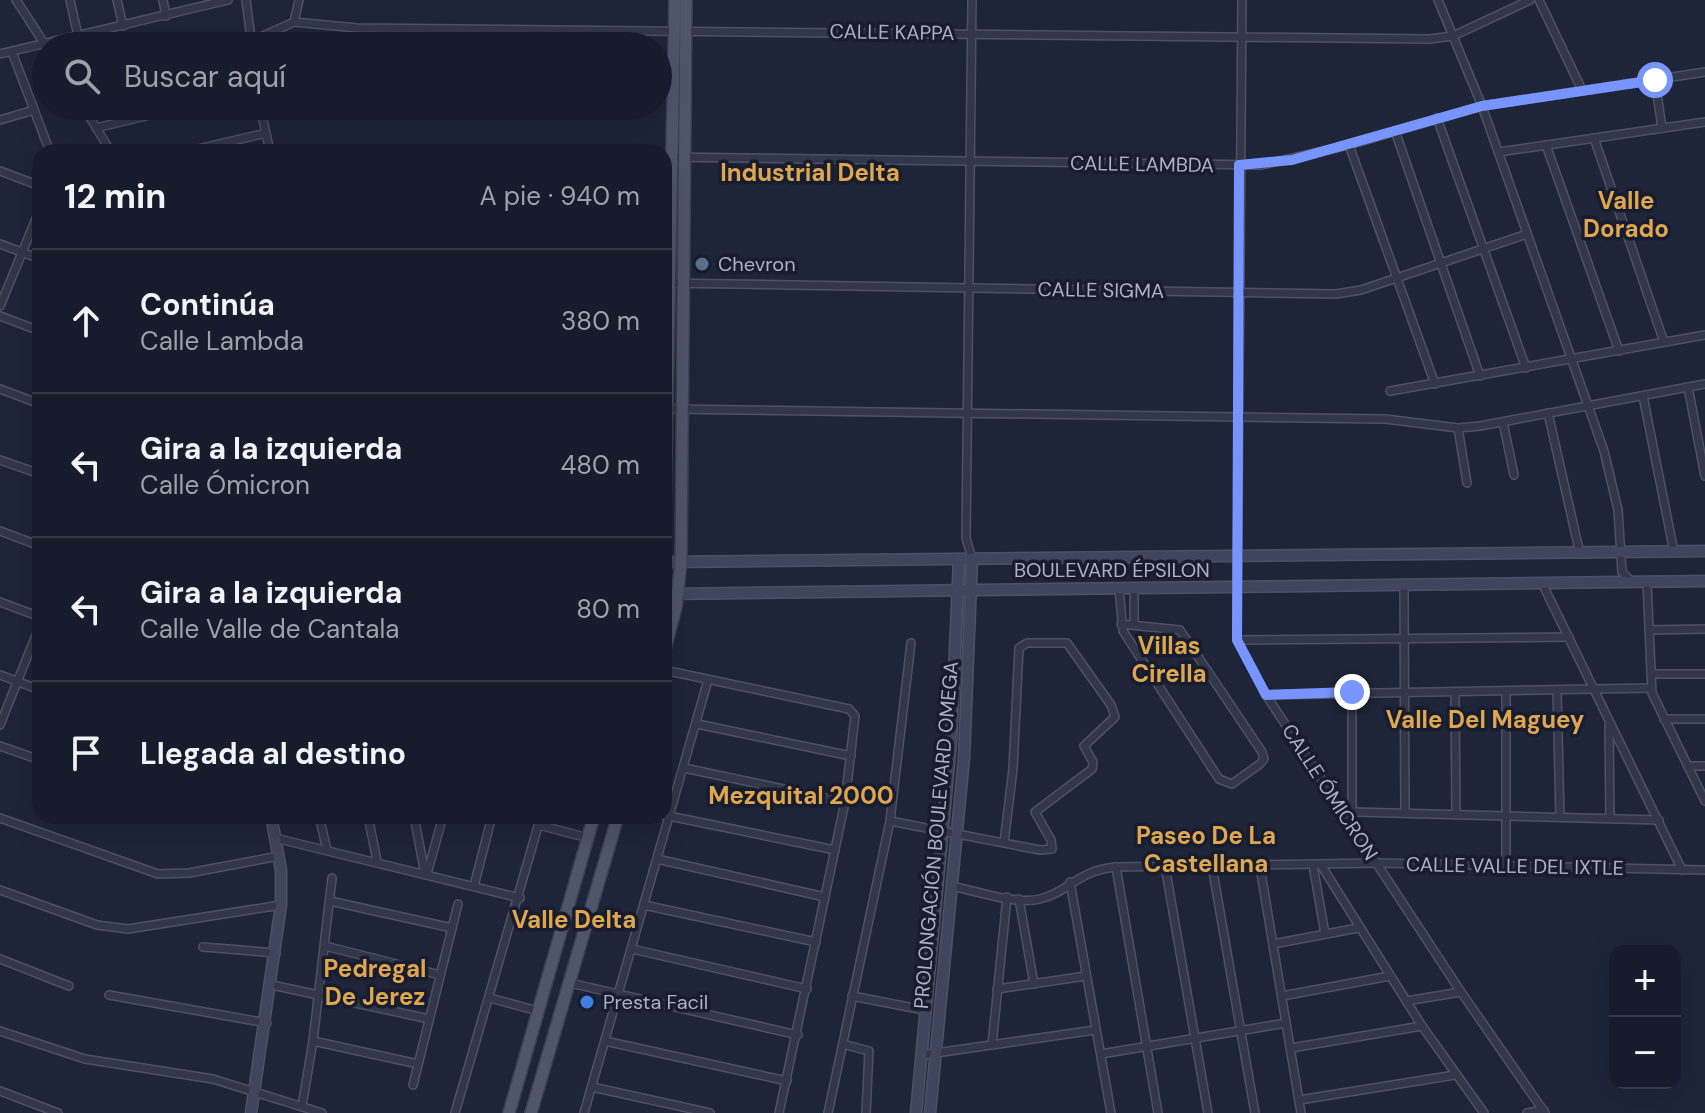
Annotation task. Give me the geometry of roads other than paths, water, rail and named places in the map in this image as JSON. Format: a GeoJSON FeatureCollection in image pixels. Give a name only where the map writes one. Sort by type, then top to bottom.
{"type":"FeatureCollection","features":[{"type":"Feature","properties":{"kind":"main road"},"geometry":{"type":"LineString","coordinates":[[675,0],[681,31]]}},
{"type":"Feature","properties":{"kind":"main road"},"geometry":{"type":"LineString","coordinates":[[672,619],[681,562],[672,409],[674,157],[681,31],[686,0]]}},
{"type":"Feature","properties":{"kind":"main road"},"geometry":{"type":"LineString","coordinates":[[509,1113],[592,824]]}},
{"type":"Feature","properties":{"kind":"main road"},"geometry":{"type":"LineString","coordinates":[[531,1113],[616,824]]}},
{"type":"Feature","properties":{"kind":"street"},"geometry":{"type":"LineString","coordinates":[[16,0],[37,32]]}},
{"type":"Feature","properties":{"kind":"street"},"geometry":{"type":"LineString","coordinates":[[23,0],[28,19]]}},
{"type":"Feature","properties":{"kind":"street"},"geometry":{"type":"LineString","coordinates":[[70,0],[77,32]]}},
{"type":"Feature","properties":{"kind":"street"},"geometry":{"type":"LineString","coordinates":[[117,0],[123,26]]}},
{"type":"Feature","properties":{"kind":"street"},"geometry":{"type":"LineString","coordinates":[[163,0],[166,16]]}},
{"type":"Feature","properties":{"kind":"street"},"geometry":{"type":"LineString","coordinates":[[96,32],[228,0]]}},
{"type":"Feature","properties":{"kind":"street"},"geometry":{"type":"LineString","coordinates":[[246,0],[250,32]]}},
{"type":"Feature","properties":{"kind":"street"},"geometry":{"type":"LineString","coordinates":[[276,32],[294,22],[299,0]]}},
{"type":"Feature","properties":{"kind":"street"},"geometry":{"type":"LineString","coordinates":[[972,0],[966,538],[972,559]]}},
{"type":"Feature","properties":{"kind":"street"},"geometry":{"type":"LineString","coordinates":[[1242,0],[1237,640],[1569,637]]}},
{"type":"Feature","properties":{"kind":"street"},"geometry":{"type":"LineString","coordinates":[[1438,0],[1482,106],[1573,360],[1615,494],[1622,572],[1633,582]]}},
{"type":"Feature","properties":{"kind":"street","name":"CALLE KAPPA"},"geometry":{"type":"LineString","coordinates":[[294,22],[357,28],[1409,39],[1453,36],[1530,0]]}},
{"type":"Feature","properties":{"kind":"street"},"geometry":{"type":"LineString","coordinates":[[1539,0],[1582,90]]}},
{"type":"Feature","properties":{"kind":"street"},"geometry":{"type":"LineString","coordinates":[[0,54],[32,48]]}},
{"type":"Feature","properties":{"kind":"street"},"geometry":{"type":"LineString","coordinates":[[12,52],[32,105]]}},
{"type":"Feature","properties":{"kind":"street","name":"CALLE LAMBDA"},"geometry":{"type":"LineString","coordinates":[[674,157],[1276,163],[1482,106],[1705,72]]}},
{"type":"Feature","properties":{"kind":"street"},"geometry":{"type":"LineString","coordinates":[[1655,80],[1662,128]]}},
{"type":"Feature","properties":{"kind":"street"},"geometry":{"type":"LineString","coordinates":[[0,120],[32,111]]}},
{"type":"Feature","properties":{"kind":"street"},"geometry":{"type":"LineString","coordinates":[[1437,118],[1526,368]]}},
{"type":"Feature","properties":{"kind":"street"},"geometry":{"type":"LineString","coordinates":[[38,120],[47,144]]}},
{"type":"Feature","properties":{"kind":"street"},"geometry":{"type":"LineString","coordinates":[[91,120],[106,144]]}},
{"type":"Feature","properties":{"kind":"street"},"geometry":{"type":"LineString","coordinates":[[96,128],[129,120]]}},
{"type":"Feature","properties":{"kind":"street"},"geometry":{"type":"LineString","coordinates":[[263,120],[268,144]]}},
{"type":"Feature","properties":{"kind":"street"},"geometry":{"type":"LineString","coordinates":[[1499,152],[1705,122],[1705,134]]}},
{"type":"Feature","properties":{"kind":"street"},"geometry":{"type":"LineString","coordinates":[[1395,131],[1480,376]]}},
{"type":"Feature","properties":{"kind":"street"},"geometry":{"type":"LineString","coordinates":[[219,144],[266,133]]}},
{"type":"Feature","properties":{"kind":"street"},"geometry":{"type":"LineString","coordinates":[[1594,138],[1664,342]]}},
{"type":"Feature","properties":{"kind":"street"},"geometry":{"type":"LineString","coordinates":[[1349,145],[1435,384]]}},
{"type":"Feature","properties":{"kind":"street"},"geometry":{"type":"LineString","coordinates":[[1546,145],[1619,351]]}},
{"type":"Feature","properties":{"kind":"street"},"geometry":{"type":"LineString","coordinates":[[0,171],[32,183]]}},
{"type":"Feature","properties":{"kind":"street"},"geometry":{"type":"LineString","coordinates":[[0,306],[32,229]]}},
{"type":"Feature","properties":{"kind":"street","name":"CALLE SIGMA"},"geometry":{"type":"LineString","coordinates":[[673,283],[1349,293],[1527,234]]}},
{"type":"Feature","properties":{"kind":"street"},"geometry":{"type":"LineString","coordinates":[[0,244],[32,256]]}},
{"type":"Feature","properties":{"kind":"street"},"geometry":{"type":"LineString","coordinates":[[0,316],[32,328]]}},
{"type":"Feature","properties":{"kind":"street"},"geometry":{"type":"LineString","coordinates":[[1390,391],[1705,335]]}},
{"type":"Feature","properties":{"kind":"street"},"geometry":{"type":"LineString","coordinates":[[672,409],[1399,420],[1458,428],[1705,384]]}},
{"type":"Feature","properties":{"kind":"street"},"geometry":{"type":"LineString","coordinates":[[1688,387],[1705,476]]}},
{"type":"Feature","properties":{"kind":"street"},"geometry":{"type":"LineString","coordinates":[[0,389],[32,401]]}},
{"type":"Feature","properties":{"kind":"street"},"geometry":{"type":"LineString","coordinates":[[1643,396],[1674,552]]}},
{"type":"Feature","properties":{"kind":"street"},"geometry":{"type":"LineString","coordinates":[[1548,413],[1580,554]]}},
{"type":"Feature","properties":{"kind":"street"},"geometry":{"type":"LineString","coordinates":[[1503,422],[1514,475]]}},
{"type":"Feature","properties":{"kind":"street"},"geometry":{"type":"LineString","coordinates":[[1458,428],[1467,483]]}},
{"type":"Feature","properties":{"kind":"street"},"geometry":{"type":"LineString","coordinates":[[0,460],[32,471]]}},
{"type":"Feature","properties":{"kind":"street"},"geometry":{"type":"LineString","coordinates":[[0,531],[32,543]]}},
{"type":"Feature","properties":{"kind":"street"},"geometry":{"type":"LineString","coordinates":[[959,559],[966,538]]}},
{"type":"Feature","properties":{"kind":"street","name":"BOULEVARD ÉPSILON"},"geometry":{"type":"LineString","coordinates":[[672,562],[1705,551]]}},
{"type":"Feature","properties":{"kind":"street","name":"PROLONGACIÓN BOULEVARD OMEGA"},"geometry":{"type":"LineString","coordinates":[[916,1113],[951,731],[955,588],[959,559]]}},
{"type":"Feature","properties":{"kind":"street","name":"PROLONGACIÓN BOULEVARD OMEGA"},"geometry":{"type":"LineString","coordinates":[[930,1113],[969,683],[972,559]]}},
{"type":"Feature","properties":{"kind":"street","name":"BOULEVARD ÉPSILON"},"geometry":{"type":"LineString","coordinates":[[672,594],[955,588],[1239,588],[1705,581]]}},
{"type":"Feature","properties":{"kind":"street"},"geometry":{"type":"LineString","coordinates":[[1647,582],[1651,688],[1705,801]]}},
{"type":"Feature","properties":{"kind":"street"},"geometry":{"type":"LineString","coordinates":[[1542,583],[1682,870]]}},
{"type":"Feature","properties":{"kind":"street"},"geometry":{"type":"LineString","coordinates":[[1404,585],[1405,813]]}},
{"type":"Feature","properties":{"kind":"street"},"geometry":{"type":"LineString","coordinates":[[1119,588],[1121,624],[1222,783],[1232,784],[1260,764],[1264,759],[1262,752],[1183,633],[1172,627],[1121,624]]}},
{"type":"Feature","properties":{"kind":"street"},"geometry":{"type":"LineString","coordinates":[[1134,588],[1134,624]]}},
{"type":"Feature","properties":{"kind":"street"},"geometry":{"type":"LineString","coordinates":[[0,602],[32,614]]}},
{"type":"Feature","properties":{"kind":"street"},"geometry":{"type":"LineString","coordinates":[[1649,630],[1705,629]]}},
{"type":"Feature","properties":{"kind":"street","name":"CALLE ÓMICRON"},"geometry":{"type":"LineString","coordinates":[[1237,640],[1266,695],[1461,992],[1544,1112]]}},
{"type":"Feature","properties":{"kind":"street"},"geometry":{"type":"LineString","coordinates":[[828,1113],[890,821],[911,643]]}},
{"type":"Feature","properties":{"kind":"street"},"geometry":{"type":"LineString","coordinates":[[890,821],[1040,850],[1052,849],[1051,840],[1035,812],[1092,769],[1093,762],[1084,744],[1115,717],[1111,705],[1067,643],[1027,643],[1019,648],[1013,769],[1004,843]]}},
{"type":"Feature","properties":{"kind":"street"},"geometry":{"type":"LineString","coordinates":[[0,725],[32,645]]}},
{"type":"Feature","properties":{"kind":"street"},"geometry":{"type":"LineString","coordinates":[[672,672],[849,709],[855,713],[845,802],[779,1113]]}},
{"type":"Feature","properties":{"kind":"street"},"geometry":{"type":"LineString","coordinates":[[1651,674],[1705,674]]}},
{"type":"Feature","properties":{"kind":"street"},"geometry":{"type":"LineString","coordinates":[[0,675],[32,687]]}},
{"type":"Feature","properties":{"kind":"street"},"geometry":{"type":"LineString","coordinates":[[672,805],[708,680]]}},
{"type":"Feature","properties":{"kind":"street"},"geometry":{"type":"LineString","coordinates":[[1266,695],[1651,688]]}},
{"type":"Feature","properties":{"kind":"street"},"geometry":{"type":"LineString","coordinates":[[1557,690],[1560,817]]}},
{"type":"Feature","properties":{"kind":"street"},"geometry":{"type":"LineString","coordinates":[[1352,692],[1354,812]]}},
{"type":"Feature","properties":{"kind":"street"},"geometry":{"type":"LineString","coordinates":[[1455,692],[1456,815]]}},
{"type":"Feature","properties":{"kind":"street"},"geometry":{"type":"LineString","coordinates":[[1506,692],[1506,866]]}},
{"type":"Feature","properties":{"kind":"street"},"geometry":{"type":"LineString","coordinates":[[1609,719],[1610,818]]}},
{"type":"Feature","properties":{"kind":"street"},"geometry":{"type":"LineString","coordinates":[[1664,719],[1705,719]]}},
{"type":"Feature","properties":{"kind":"street"},"geometry":{"type":"LineString","coordinates":[[697,724],[851,756]]}},
{"type":"Feature","properties":{"kind":"street"},"geometry":{"type":"LineString","coordinates":[[0,746],[32,757]]}},
{"type":"Feature","properties":{"kind":"street"},"geometry":{"type":"LineString","coordinates":[[1688,766],[1705,766]]}},
{"type":"Feature","properties":{"kind":"street"},"geometry":{"type":"LineString","coordinates":[[684,768],[845,802]]}},
{"type":"Feature","properties":{"kind":"street"},"geometry":{"type":"LineString","coordinates":[[1347,818],[1354,812],[1659,820]]}},
{"type":"Feature","properties":{"kind":"street"},"geometry":{"type":"LineString","coordinates":[[672,817],[835,850]]}},
{"type":"Feature","properties":{"kind":"street"},"geometry":{"type":"LineString","coordinates":[[0,818],[158,874],[189,873],[279,856]]}},
{"type":"Feature","properties":{"kind":"street"},"geometry":{"type":"LineString","coordinates":[[251,1113],[267,1023],[281,905],[279,856],[272,824]]}},
{"type":"Feature","properties":{"kind":"street"},"geometry":{"type":"LineString","coordinates":[[321,824],[327,850]]}},
{"type":"Feature","properties":{"kind":"street"},"geometry":{"type":"LineString","coordinates":[[370,824],[377,861]]}},
{"type":"Feature","properties":{"kind":"street"},"geometry":{"type":"LineString","coordinates":[[416,824],[426,874]]}},
{"type":"Feature","properties":{"kind":"street"},"geometry":{"type":"LineString","coordinates":[[426,874],[441,824]]}},
{"type":"Feature","properties":{"kind":"street"},"geometry":{"type":"LineString","coordinates":[[474,886],[490,824]]}},
{"type":"Feature","properties":{"kind":"street"},"geometry":{"type":"LineString","coordinates":[[455,1113],[520,898],[539,824]]}},
{"type":"Feature","properties":{"kind":"street"},"geometry":{"type":"LineString","coordinates":[[551,824],[588,838]]}},
{"type":"Feature","properties":{"kind":"street"},"geometry":{"type":"LineString","coordinates":[[584,1113],[665,824]]}},
{"type":"Feature","properties":{"kind":"street"},"geometry":{"type":"LineString","coordinates":[[275,838],[520,898]]}},
{"type":"Feature","properties":{"kind":"street"},"geometry":{"type":"LineString","coordinates":[[657,859],[825,897]]}},
{"type":"Feature","properties":{"kind":"street","name":"CALLE VALLE DEL IXTLE"},"geometry":{"type":"LineString","coordinates":[[951,886],[1019,899],[1040,899],[1089,871],[1116,867],[1377,863],[1705,870]]}},
{"type":"Feature","properties":{"kind":"street"},"geometry":{"type":"LineString","coordinates":[[1317,865],[1422,1026],[1484,1113]]}},
{"type":"Feature","properties":{"kind":"street"},"geometry":{"type":"LineString","coordinates":[[1317,865],[1325,934]]}},
{"type":"Feature","properties":{"kind":"street"},"geometry":{"type":"LineString","coordinates":[[1165,866],[1208,1113]]}},
{"type":"Feature","properties":{"kind":"street"},"geometry":{"type":"LineString","coordinates":[[1212,866],[1255,1113]]}},
{"type":"Feature","properties":{"kind":"street"},"geometry":{"type":"LineString","coordinates":[[1116,867],[1158,1113]]}},
{"type":"Feature","properties":{"kind":"street"},"geometry":{"type":"LineString","coordinates":[[1260,867],[1301,1113]]}},
{"type":"Feature","properties":{"kind":"street"},"geometry":{"type":"LineString","coordinates":[[302,1106],[313,1041],[332,878]]}},
{"type":"Feature","properties":{"kind":"street"},"geometry":{"type":"LineString","coordinates":[[1070,882],[1111,1113]]}},
{"type":"Feature","properties":{"kind":"street"},"geometry":{"type":"LineString","coordinates":[[0,890],[97,925],[128,929],[281,905]]}},
{"type":"Feature","properties":{"kind":"street"},"geometry":{"type":"LineString","coordinates":[[992,1045],[1007,897]]}},
{"type":"Feature","properties":{"kind":"street"},"geometry":{"type":"LineString","coordinates":[[1019,899],[1034,984]]}},
{"type":"Feature","properties":{"kind":"street"},"geometry":{"type":"LineString","coordinates":[[330,901],[452,928]]}},
{"type":"Feature","properties":{"kind":"street"},"geometry":{"type":"LineString","coordinates":[[413,1085],[458,904]]}},
{"type":"Feature","properties":{"kind":"street"},"geometry":{"type":"LineString","coordinates":[[644,905],[816,942]]}},
{"type":"Feature","properties":{"kind":"street"},"geometry":{"type":"LineString","coordinates":[[1273,944],[1358,928]]}},
{"type":"Feature","properties":{"kind":"street"},"geometry":{"type":"LineString","coordinates":[[325,946],[440,975]]}},
{"type":"Feature","properties":{"kind":"street"},"geometry":{"type":"LineString","coordinates":[[203,947],[276,953]]}},
{"type":"Feature","properties":{"kind":"street"},"geometry":{"type":"LineString","coordinates":[[632,949],[807,989]]}},
{"type":"Feature","properties":{"kind":"street"},"geometry":{"type":"LineString","coordinates":[[0,959],[69,986]]}},
{"type":"Feature","properties":{"kind":"street"},"geometry":{"type":"LineString","coordinates":[[997,989],[1086,976]]}},
{"type":"Feature","properties":{"kind":"street"},"geometry":{"type":"LineString","coordinates":[[1282,996],[1390,976]]}},
{"type":"Feature","properties":{"kind":"street"},"geometry":{"type":"LineString","coordinates":[[570,983],[618,997],[798,1035]]}},
{"type":"Feature","properties":{"kind":"street"},"geometry":{"type":"LineString","coordinates":[[272,985],[429,1019]]}},
{"type":"Feature","properties":{"kind":"street"},"geometry":{"type":"LineString","coordinates":[[1406,1001],[1461,992]]}},
{"type":"Feature","properties":{"kind":"street"},"geometry":{"type":"LineString","coordinates":[[109,995],[267,1023]]}},
{"type":"Feature","properties":{"kind":"street"},"geometry":{"type":"LineString","coordinates":[[852,996],[924,1010]]}},
{"type":"Feature","properties":{"kind":"street"},"geometry":{"type":"LineString","coordinates":[[490,998],[538,1011]]}},
{"type":"Feature","properties":{"kind":"street"},"geometry":{"type":"LineString","coordinates":[[1101,1054],[1286,1023]]}},
{"type":"Feature","properties":{"kind":"street"},"geometry":{"type":"LineString","coordinates":[[1291,1048],[1422,1026]]}},
{"type":"Feature","properties":{"kind":"street"},"geometry":{"type":"LineString","coordinates":[[922,1055],[1095,1030]]}},
{"type":"Feature","properties":{"kind":"street"},"geometry":{"type":"LineString","coordinates":[[0,1031],[85,1059],[191,1074],[322,1113]]}},
{"type":"Feature","properties":{"kind":"street"},"geometry":{"type":"LineString","coordinates":[[313,1041],[418,1064]]}},
{"type":"Feature","properties":{"kind":"street"},"geometry":{"type":"LineString","coordinates":[[605,1041],[787,1081]]}},
{"type":"Feature","properties":{"kind":"street"},"geometry":{"type":"LineString","coordinates":[[843,1044],[864,1046],[869,1051],[866,1113]]}},
{"type":"Feature","properties":{"kind":"street"},"geometry":{"type":"LineString","coordinates":[[1299,1100],[1455,1075]]}},
{"type":"Feature","properties":{"kind":"street"},"geometry":{"type":"LineString","coordinates":[[592,1087],[710,1113]]}},
{"type":"Feature","properties":{"kind":"street"},"geometry":{"type":"LineString","coordinates":[[0,1091],[58,1113]]}},
{"type":"Feature","properties":{"kind":"street"},"geometry":{"type":"LineString","coordinates":[[1527,1113],[1544,1112]]}},
{"type":"Feature","properties":{"kind":"place","name":"Chevron"},"geometry":{"type":"Point","coordinates":[702,264]}},
{"type":"Feature","properties":{"kind":"place","name":"Presta Facil"},"geometry":{"type":"Point","coordinates":[587,1002]}},
{"type":"Feature","properties":{"kind":"district","name":"Industrial Delta"},"geometry":{"type":"Point","coordinates":[810,173]}},
{"type":"Feature","properties":{"kind":"district","name":"Valle Dorado"},"geometry":{"type":"Point","coordinates":[1626,215]}},
{"type":"Feature","properties":{"kind":"district","name":"Villas Cirella"},"geometry":{"type":"Point","coordinates":[1169,660]}},
{"type":"Feature","properties":{"kind":"district","name":"Valle Del Maguey"},"geometry":{"type":"Point","coordinates":[1485,720]}},
{"type":"Feature","properties":{"kind":"district","name":"Mezquital 2000"},"geometry":{"type":"Point","coordinates":[801,796]}},
{"type":"Feature","properties":{"kind":"district","name":"Paseo De La Castellana"},"geometry":{"type":"Point","coordinates":[1206,850]}},
{"type":"Feature","properties":{"kind":"district","name":"Valle Delta"},"geometry":{"type":"Point","coordinates":[574,920]}},
{"type":"Feature","properties":{"kind":"district","name":"Pedregal De Jerez"},"geometry":{"type":"Point","coordinates":[375,983]}}]}
